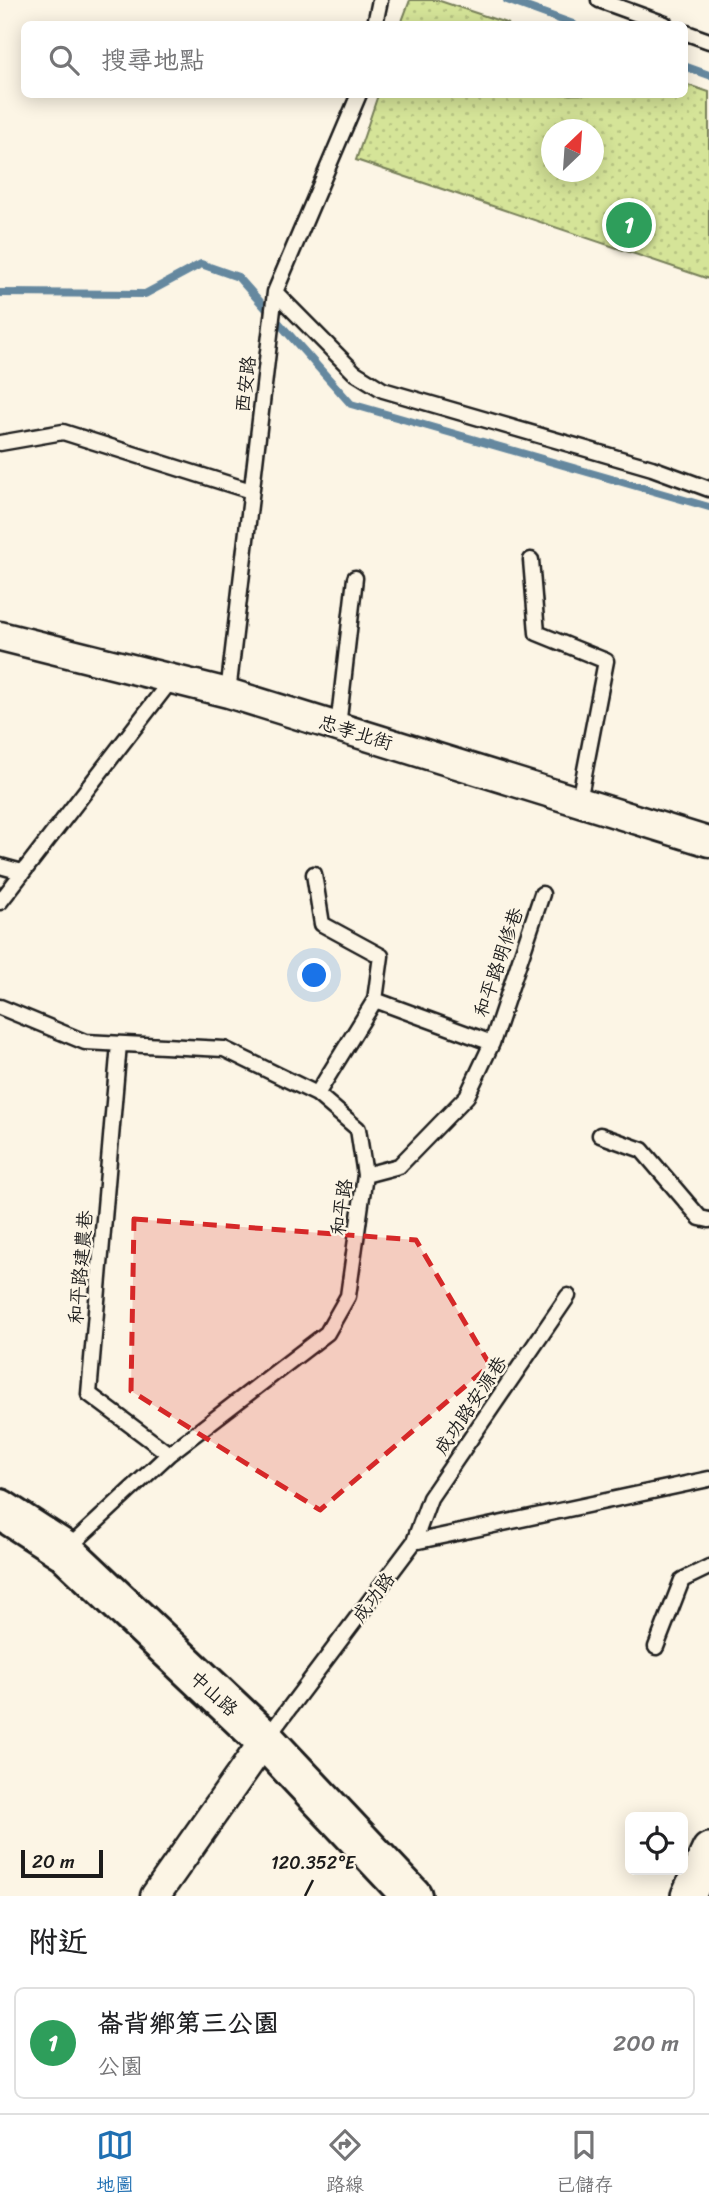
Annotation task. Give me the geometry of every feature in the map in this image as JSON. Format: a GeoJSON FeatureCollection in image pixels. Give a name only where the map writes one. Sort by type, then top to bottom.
{"type":"FeatureCollection","features":[{"type":"Feature","properties":{"kind":"main road","name":"中山路"},"geometry":{"type":"LineString","coordinates":[[0,1509],[65,1551],[168,1652],[265,1740],[412,1896]]}},
{"type":"Feature","properties":{"kind":"street","name":"忠孝北街"},"geometry":{"type":"LineString","coordinates":[[0,636],[228,693],[709,842]]}},
{"type":"Feature","properties":{"kind":"street","name":"成功路"},"geometry":{"type":"LineString","coordinates":[[155,1896],[265,1740]]}},
{"type":"Feature","properties":{"kind":"street"},"geometry":{"type":"LineString","coordinates":[[688,1896],[709,1850]]}},
{"type":"Feature","properties":{"kind":"lane"},"geometry":{"type":"LineString","coordinates":[[376,21],[380,0]]}},
{"type":"Feature","properties":{"kind":"lane"},"geometry":{"type":"LineString","coordinates":[[599,0],[657,21]]}},
{"type":"Feature","properties":{"kind":"lane"},"geometry":{"type":"LineString","coordinates":[[688,33],[709,41]]}},
{"type":"Feature","properties":{"kind":"lane","name":"西安路"},"geometry":{"type":"LineString","coordinates":[[228,693],[274,296],[357,98]]}},
{"type":"Feature","properties":{"kind":"lane"},"geometry":{"type":"LineString","coordinates":[[274,296],[354,372],[383,390],[652,468],[709,489]]}},
{"type":"Feature","properties":{"kind":"lane"},"geometry":{"type":"LineString","coordinates":[[0,443],[63,432],[251,491]]}},
{"type":"Feature","properties":{"kind":"lane"},"geometry":{"type":"LineString","coordinates":[[531,560],[537,633],[606,661],[579,801]]}},
{"type":"Feature","properties":{"kind":"lane"},"geometry":{"type":"LineString","coordinates":[[338,727],[355,578]]}},
{"type":"Feature","properties":{"kind":"lane"},"geometry":{"type":"LineString","coordinates":[[0,902],[172,679]]}},
{"type":"Feature","properties":{"kind":"lane"},"geometry":{"type":"LineString","coordinates":[[0,866],[22,872]]}},
{"type":"Feature","properties":{"kind":"lane"},"geometry":{"type":"LineString","coordinates":[[314,874],[322,924],[381,956],[375,1000],[317,1094]]}},
{"type":"Feature","properties":{"kind":"lane","name":"和平路明修巷"},"geometry":{"type":"LineString","coordinates":[[365,1175],[399,1166],[467,1096],[492,1043],[542,894]]}},
{"type":"Feature","properties":{"kind":"lane","name":"和平路明修巷"},"geometry":{"type":"LineString","coordinates":[[375,1000],[492,1043]]}},
{"type":"Feature","properties":{"kind":"lane","name":"和平路"},"geometry":{"type":"LineString","coordinates":[[0,1007],[85,1042],[223,1049],[317,1094],[358,1129],[365,1175],[348,1296],[327,1333],[169,1454],[65,1551]]}},
{"type":"Feature","properties":{"kind":"lane","name":"和平路建農巷"},"geometry":{"type":"LineString","coordinates":[[119,1044],[89,1394],[169,1454]]}},
{"type":"Feature","properties":{"kind":"lane"},"geometry":{"type":"LineString","coordinates":[[600,1135],[642,1150],[701,1217],[709,1220]]}},
{"type":"Feature","properties":{"kind":"lane","name":"成功路安源巷"},"geometry":{"type":"LineString","coordinates":[[414,1542],[430,1498],[568,1296]]}},
{"type":"Feature","properties":{"kind":"lane"},"geometry":{"type":"LineString","coordinates":[[414,1542],[709,1479]]}},
{"type":"Feature","properties":{"kind":"lane","name":"成功路"},"geometry":{"type":"LineString","coordinates":[[265,1740],[414,1542]]}},
{"type":"Feature","properties":{"kind":"lane"},"geometry":{"type":"LineString","coordinates":[[656,1647],[682,1580],[709,1567]]}},
{"type":"Feature","properties":{"kind":"highlighted area"},"geometry":{"type":"Polygon","coordinates":[[[134,1219],[416,1240],[490,1365],[320,1510],[131,1391],[134,1219]]]}},
{"type":"Feature","properties":{"kind":"green space"},"geometry":{"type":"Polygon","coordinates":[[[410,0],[437,0],[500,21],[402,21],[410,0]]]}},
{"type":"Feature","properties":{"kind":"green space"},"geometry":{"type":"Polygon","coordinates":[[[688,85],[709,92],[709,279],[356,160],[377,98],[688,98],[688,85]]]}},
{"type":"Feature","properties":{"kind":"waterway"},"geometry":{"type":"LineString","coordinates":[[507,0],[565,21]]}},
{"type":"Feature","properties":{"kind":"waterway"},"geometry":{"type":"LineString","coordinates":[[688,67],[709,75]]}},
{"type":"Feature","properties":{"kind":"waterway"},"geometry":{"type":"LineString","coordinates":[[0,293],[145,294],[201,264],[238,277],[351,404],[709,507]]}},
{"type":"Feature","properties":{"kind":"place","name":"崙背鄉第三公園"},"geometry":{"type":"Point","coordinates":[629,225]}}]}
